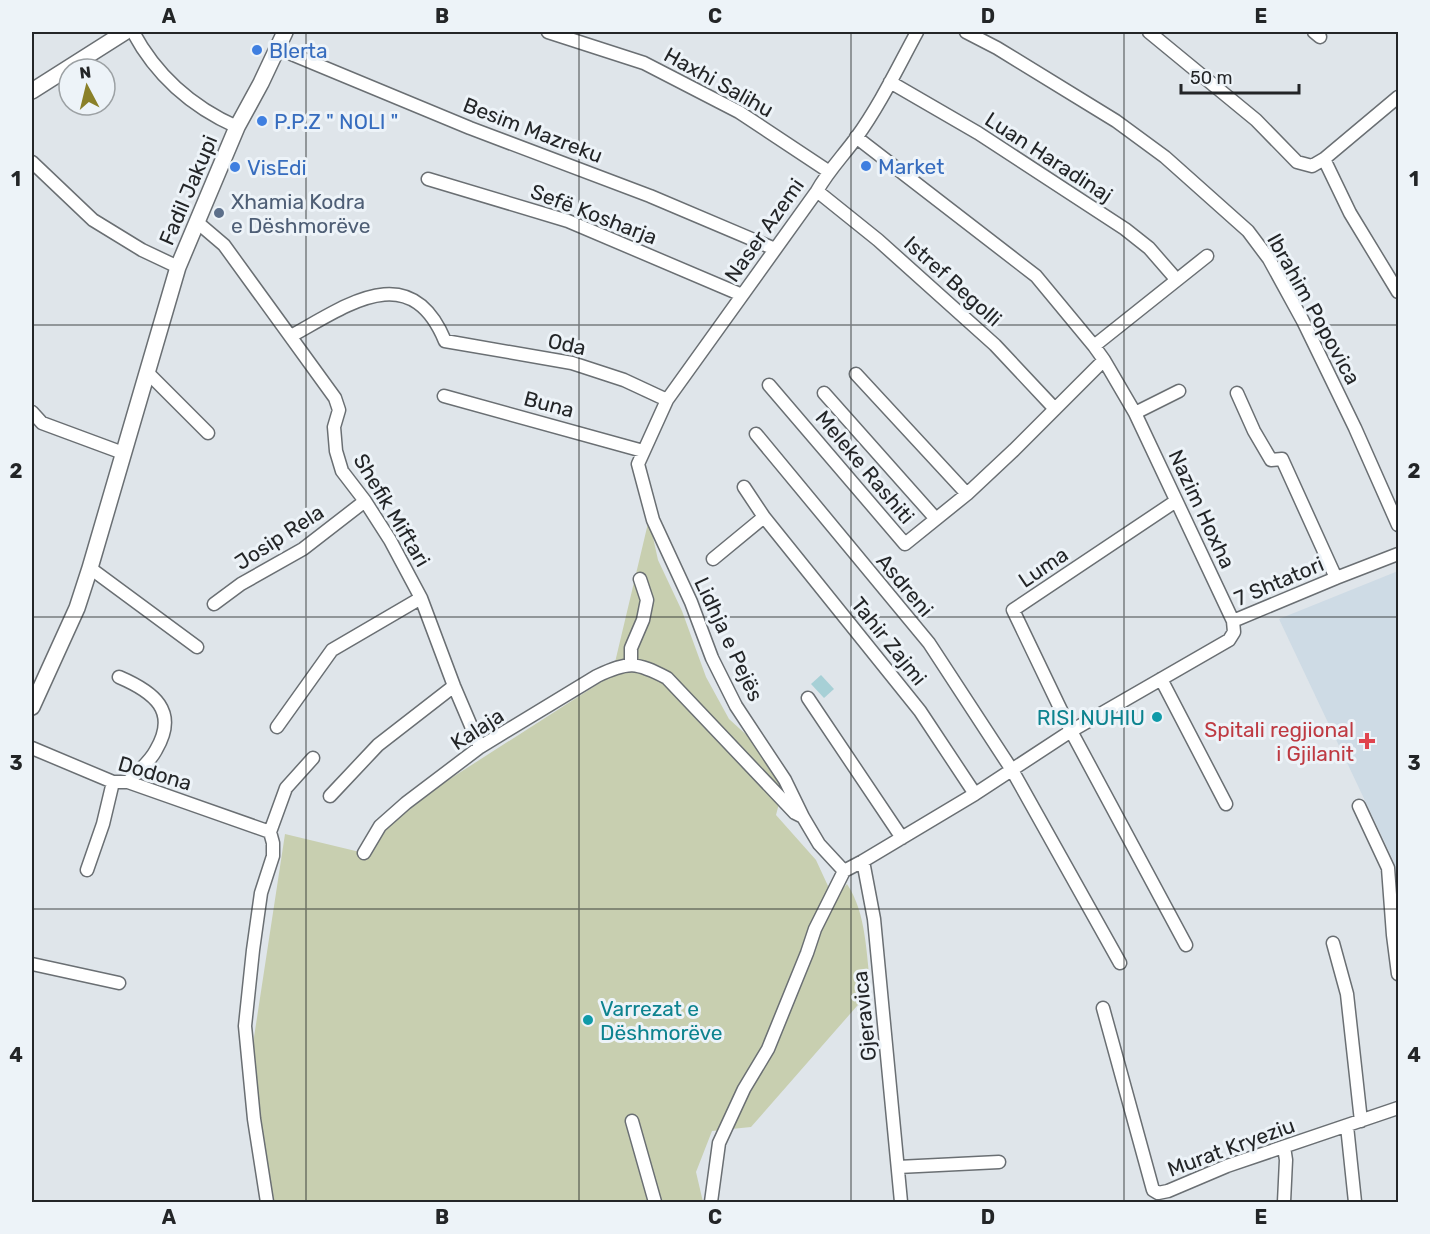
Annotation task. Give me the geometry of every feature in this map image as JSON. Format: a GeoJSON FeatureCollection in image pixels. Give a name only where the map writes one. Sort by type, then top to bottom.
{"type":"FeatureCollection","features":[{"type":"Feature","properties":{"kind":"street"},"geometry":{"type":"LineString","coordinates":[[32,91],[125,32]]}},
{"type":"Feature","properties":{"kind":"street"},"geometry":{"type":"LineString","coordinates":[[133,32],[155,66],[185,97],[237,127]]}},
{"type":"Feature","properties":{"kind":"street","name":"Fadil Jakupi"},"geometry":{"type":"LineString","coordinates":[[32,707],[77,608],[178,267],[237,127],[285,32]]}},
{"type":"Feature","properties":{"kind":"street","name":"Haxhi Salihu"},"geometry":{"type":"LineString","coordinates":[[548,32],[644,63],[739,112],[828,171]]}},
{"type":"Feature","properties":{"kind":"street","name":"Naser Azemi"},"geometry":{"type":"LineString","coordinates":[[643,451],[667,400],[817,190],[828,171],[856,137],[917,32]]}},
{"type":"Feature","properties":{"kind":"street","name":"Ibrahim Popovica"},"geometry":{"type":"LineString","coordinates":[[966,32],[997,48],[1116,121],[1165,157],[1248,231],[1269,259],[1303,321],[1355,428],[1398,525]]}},
{"type":"Feature","properties":{"kind":"street"},"geometry":{"type":"LineString","coordinates":[[1149,32],[1256,120],[1297,162],[1312,166],[1324,159],[1398,97]]}},
{"type":"Feature","properties":{"kind":"street","name":"Besim Mazreku"},"geometry":{"type":"LineString","coordinates":[[277,48],[470,128],[650,196],[775,249]]}},
{"type":"Feature","properties":{"kind":"street","name":"Luan Haradinaj"},"geometry":{"type":"LineString","coordinates":[[890,82],[978,133],[1125,229],[1149,248],[1176,279]]}},
{"type":"Feature","properties":{"kind":"street","name":"Nazim Hoxha"},"geometry":{"type":"LineString","coordinates":[[856,137],[1035,276],[1094,346],[1135,413],[1233,621]]}},
{"type":"Feature","properties":{"kind":"street"},"geometry":{"type":"LineString","coordinates":[[1324,159],[1350,213],[1398,292]]}},
{"type":"Feature","properties":{"kind":"street"},"geometry":{"type":"LineString","coordinates":[[32,162],[93,220],[142,250],[178,267]]}},
{"type":"Feature","properties":{"kind":"street","name":"Sefë Kosharja"},"geometry":{"type":"LineString","coordinates":[[428,179],[568,221],[742,295]]}},
{"type":"Feature","properties":{"kind":"street","name":"Istref Begolli"},"geometry":{"type":"LineString","coordinates":[[817,190],[878,240],[995,345],[1055,409]]}},
{"type":"Feature","properties":{"kind":"street","name":"Shefik Miftari"},"geometry":{"type":"LineString","coordinates":[[197,222],[224,245],[335,398],[339,410],[334,428],[336,452],[342,471],[366,501],[421,598],[480,747]]}},
{"type":"Feature","properties":{"kind":"street"},"geometry":{"type":"LineString","coordinates":[[1094,346],[1207,255]]}},
{"type":"Feature","properties":{"kind":"street","name":"Oda"},"geometry":{"type":"LineString","coordinates":[[291,336],[350,304],[379,294],[394,294],[407,297],[420,305],[432,317],[445,341],[572,363],[624,380],[667,400]]}},
{"type":"Feature","properties":{"kind":"street","name":"Meleke Rashiti"},"geometry":{"type":"LineString","coordinates":[[770,385],[905,544],[967,494],[1104,360]]}},
{"type":"Feature","properties":{"kind":"street"},"geometry":{"type":"LineString","coordinates":[[147,372],[208,434]]}},
{"type":"Feature","properties":{"kind":"street"},"geometry":{"type":"LineString","coordinates":[[855,374],[967,494]]}},
{"type":"Feature","properties":{"kind":"street"},"geometry":{"type":"LineString","coordinates":[[1135,413],[1179,391]]}},
{"type":"Feature","properties":{"kind":"street","name":"Meleke Rashiti"},"geometry":{"type":"LineString","coordinates":[[824,393],[936,519]]}},
{"type":"Feature","properties":{"kind":"street"},"geometry":{"type":"LineString","coordinates":[[1237,393],[1254,431],[1271,459],[1282,459],[1336,578]]}},
{"type":"Feature","properties":{"kind":"street","name":"Buna"},"geometry":{"type":"LineString","coordinates":[[444,396],[643,451]]}},
{"type":"Feature","properties":{"kind":"street"},"geometry":{"type":"LineString","coordinates":[[32,412],[42,423],[123,453]]}},
{"type":"Feature","properties":{"kind":"street","name":"Asdreni"},"geometry":{"type":"LineString","coordinates":[[756,434],[929,643],[1012,770],[1120,963]]}},
{"type":"Feature","properties":{"kind":"street","name":"Lidhja e Pejës"},"geometry":{"type":"LineString","coordinates":[[643,451],[638,464],[653,520],[691,602],[712,658],[736,706],[785,780],[819,844],[844,871]]}},
{"type":"Feature","properties":{"kind":"street","name":"Tahir Zajmi"},"geometry":{"type":"LineString","coordinates":[[744,487],[764,517],[920,711],[975,794]]}},
{"type":"Feature","properties":{"kind":"street","name":"Josip Rela"},"geometry":{"type":"LineString","coordinates":[[214,604],[241,584],[303,549],[366,501]]}},
{"type":"Feature","properties":{"kind":"street","name":"Luma"},"geometry":{"type":"LineString","coordinates":[[1071,731],[1013,610],[1176,501]]}},
{"type":"Feature","properties":{"kind":"street"},"geometry":{"type":"LineString","coordinates":[[713,559],[764,517]]}},
{"type":"Feature","properties":{"kind":"street","name":"7 Shtatori"},"geometry":{"type":"LineString","coordinates":[[863,861],[975,794],[1071,731],[1229,640],[1234,632],[1233,621],[1398,554]]}},
{"type":"Feature","properties":{"kind":"street"},"geometry":{"type":"LineString","coordinates":[[90,568],[197,647]]}},
{"type":"Feature","properties":{"kind":"street"},"geometry":{"type":"LineString","coordinates":[[640,579],[646,600],[642,620],[631,648],[631,665],[645,666],[667,678],[795,813],[803,817]]}},
{"type":"Feature","properties":{"kind":"street"},"geometry":{"type":"LineString","coordinates":[[277,727],[332,651],[421,598]]}},
{"type":"Feature","properties":{"kind":"street","name":"Kalaja"},"geometry":{"type":"LineString","coordinates":[[364,853],[380,826],[406,802],[480,747],[597,676],[631,665]]}},
{"type":"Feature","properties":{"kind":"street"},"geometry":{"type":"LineString","coordinates":[[119,676],[142,687],[160,704],[166,718],[164,734],[156,752],[128,782]]}},
{"type":"Feature","properties":{"kind":"street"},"geometry":{"type":"LineString","coordinates":[[1161,679],[1226,804]]}},
{"type":"Feature","properties":{"kind":"street"},"geometry":{"type":"LineString","coordinates":[[330,796],[378,745],[454,686]]}},
{"type":"Feature","properties":{"kind":"street"},"geometry":{"type":"LineString","coordinates":[[808,698],[903,838]]}},
{"type":"Feature","properties":{"kind":"street"},"geometry":{"type":"LineString","coordinates":[[1071,731],[1186,945]]}},
{"type":"Feature","properties":{"kind":"street","name":"Dodona"},"geometry":{"type":"LineString","coordinates":[[32,748],[113,782],[128,782],[270,832]]}},
{"type":"Feature","properties":{"kind":"street"},"geometry":{"type":"LineString","coordinates":[[267,1203],[252,1109],[245,1026],[261,893],[273,856],[270,832],[286,788],[313,758]]}},
{"type":"Feature","properties":{"kind":"street"},"geometry":{"type":"LineString","coordinates":[[87,870],[103,824],[113,782]]}},
{"type":"Feature","properties":{"kind":"street"},"geometry":{"type":"LineString","coordinates":[[1359,806],[1388,868],[1392,936],[1398,974]]}},
{"type":"Feature","properties":{"kind":"street"},"geometry":{"type":"LineString","coordinates":[[711,1203],[719,1143],[744,1089],[768,1048],[815,929],[844,871],[863,861]]}},
{"type":"Feature","properties":{"kind":"street","name":"Gjeravica"},"geometry":{"type":"LineString","coordinates":[[863,861],[874,919],[901,1203]]}},
{"type":"Feature","properties":{"kind":"street"},"geometry":{"type":"LineString","coordinates":[[1333,943],[1347,994],[1361,1121]]}},
{"type":"Feature","properties":{"kind":"street"},"geometry":{"type":"LineString","coordinates":[[32,964],[119,983]]}},
{"type":"Feature","properties":{"kind":"street","name":"Murat Kryeziu"},"geometry":{"type":"LineString","coordinates":[[1103,1008],[1153,1190],[1167,1197],[1227,1166],[1398,1108]]}},
{"type":"Feature","properties":{"kind":"street"},"geometry":{"type":"LineString","coordinates":[[632,1121],[655,1203]]}},
{"type":"Feature","properties":{"kind":"street"},"geometry":{"type":"LineString","coordinates":[[1347,1126],[1355,1203]]}},
{"type":"Feature","properties":{"kind":"street"},"geometry":{"type":"LineString","coordinates":[[1284,1147],[1286,1160],[1284,1203]]}},
{"type":"Feature","properties":{"kind":"street"},"geometry":{"type":"LineString","coordinates":[[898,1167],[999,1162]]}},
{"type":"Feature","properties":{"kind":"shaded area","name":"Spitali regjional i Gjilanit"},"geometry":{"type":"Polygon","coordinates":[[[1398,571],[1398,941],[1394,862],[1279,619],[1398,571]]]}},
{"type":"Feature","properties":{"kind":"green space"},"geometry":{"type":"Polygon","coordinates":[[[649,519],[658,560],[682,611],[706,677],[729,719],[751,739],[783,788],[776,815],[816,860],[828,886],[839,894],[847,884],[854,896],[865,935],[871,990],[751,1127],[712,1131],[696,1172],[703,1202],[271,1202],[251,1057],[285,834],[364,853],[406,807],[612,675],[649,519]]]}},
{"type":"Feature","properties":{"kind":"water"},"geometry":{"type":"Polygon","coordinates":[[[821,675],[834,689],[824,698],[811,684],[821,675]]]}},
{"type":"Feature","properties":{"kind":"place","name":"Blerta"},"geometry":{"type":"Point","coordinates":[257,50]}},
{"type":"Feature","properties":{"kind":"place","name":"P.P.Z \" NOLI \""},"geometry":{"type":"Point","coordinates":[262,121]}},
{"type":"Feature","properties":{"kind":"place","name":"Market"},"geometry":{"type":"Point","coordinates":[866,166]}},
{"type":"Feature","properties":{"kind":"place","name":"VisEdi"},"geometry":{"type":"Point","coordinates":[235,167]}},
{"type":"Feature","properties":{"kind":"place","name":"Xhamia Kodra e Dëshmorëve"},"geometry":{"type":"Point","coordinates":[219,213]}},
{"type":"Feature","properties":{"kind":"place","name":"RISI NUHIU"},"geometry":{"type":"Point","coordinates":[1157,717]}},
{"type":"Feature","properties":{"kind":"place","name":"Spitali regjional i Gjilanit"},"geometry":{"type":"Point","coordinates":[1367,741]}},
{"type":"Feature","properties":{"kind":"place","name":"Varrezat e Dëshmorëve"},"geometry":{"type":"Point","coordinates":[588,1020]}}]}
